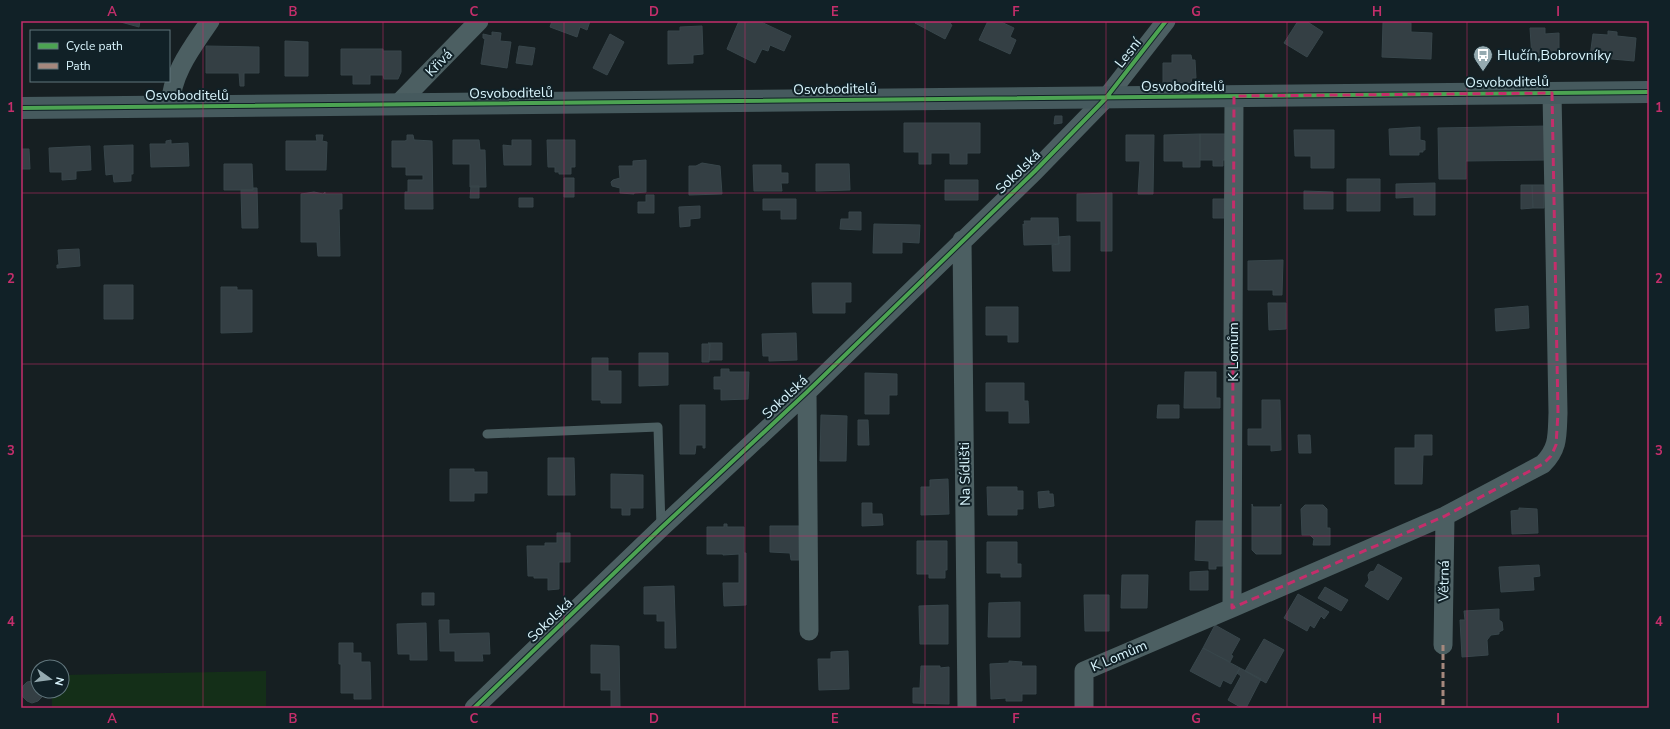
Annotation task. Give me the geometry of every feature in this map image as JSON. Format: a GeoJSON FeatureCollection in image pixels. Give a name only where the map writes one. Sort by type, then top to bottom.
{"type":"FeatureCollection","features":[{"type":"Feature","properties":{"kind":"street"},"geometry":{"type":"LineString","coordinates":[[170,106],[170,92],[175,78],[210,21]]}},
{"type":"Feature","properties":{"kind":"street","name":"Křivá"},"geometry":{"type":"LineString","coordinates":[[397,105],[480,21]]}},
{"type":"Feature","properties":{"kind":"street","name":"Lesní"},"geometry":{"type":"LineString","coordinates":[[1106,98],[1166,21]]}},
{"type":"Feature","properties":{"kind":"street","name":"Osvoboditelů"},"geometry":{"type":"LineString","coordinates":[[21,108],[1649,92]]}},
{"type":"Feature","properties":{"kind":"street","name":"K Lomům"},"geometry":{"type":"LineString","coordinates":[[1084,708],[1084,671],[1445,516],[1543,464],[1551,456],[1556,445],[1558,413],[1552,93]]}},
{"type":"Feature","properties":{"kind":"street","name":"K Lomům"},"geometry":{"type":"LineString","coordinates":[[1232,608],[1234,96]]}},
{"type":"Feature","properties":{"kind":"street","name":"Sokolská"},"geometry":{"type":"LineString","coordinates":[[474,708],[661,528],[807,392],[962,240],[1035,171],[1106,98]]}},
{"type":"Feature","properties":{"kind":"street","name":"Na Sídlišti"},"geometry":{"type":"LineString","coordinates":[[962,240],[967,708]]}},
{"type":"Feature","properties":{"kind":"street","name":"Sokolská"},"geometry":{"type":"LineString","coordinates":[[807,392],[809,631]]}},
{"type":"Feature","properties":{"kind":"street","name":"Větrná"},"geometry":{"type":"LineString","coordinates":[[1443,645],[1445,516]]}},
{"type":"Feature","properties":{"kind":"lane"},"geometry":{"type":"LineString","coordinates":[[487,434],[658,427],[661,528]]}},
{"type":"Feature","properties":{"kind":"highlighted area"},"geometry":{"type":"Polygon","coordinates":[[[1552,93],[1558,413],[1556,445],[1551,456],[1543,464],[1445,516],[1232,608],[1234,96],[1552,93]]]}},
{"type":"Feature","properties":{"kind":"green space"},"geometry":{"type":"Polygon","coordinates":[[[266,671],[266,708],[52,708],[52,699],[70,699],[70,675],[266,671]]]}},
{"type":"Feature","properties":{"kind":"building"},"geometry":{"type":"Polygon","coordinates":[[[117,21],[140,21],[139,27],[117,21]]]}},
{"type":"Feature","properties":{"kind":"building"},"geometry":{"type":"Polygon","coordinates":[[[552,21],[590,21],[587,30],[580,27],[577,37],[550,27],[552,21]]]}},
{"type":"Feature","properties":{"kind":"building"},"geometry":{"type":"Polygon","coordinates":[[[739,21],[759,21],[791,36],[784,51],[770,45],[768,51],[762,49],[755,63],[727,49],[739,21]]]}},
{"type":"Feature","properties":{"kind":"building"},"geometry":{"type":"Polygon","coordinates":[[[916,21],[952,21],[950,24],[952,25],[945,39],[915,23],[916,21]]]}},
{"type":"Feature","properties":{"kind":"building"},"geometry":{"type":"Polygon","coordinates":[[[988,21],[999,21],[1014,28],[1010,37],[1016,40],[1010,54],[979,40],[988,21]]]}},
{"type":"Feature","properties":{"kind":"building"},"geometry":{"type":"Polygon","coordinates":[[[1298,21],[1306,21],[1323,32],[1307,57],[1284,43],[1298,21]]]}},
{"type":"Feature","properties":{"kind":"building"},"geometry":{"type":"Polygon","coordinates":[[[1383,22],[1411,23],[1411,32],[1432,33],[1431,59],[1382,57],[1383,22]]]}},
{"type":"Feature","properties":{"kind":"building"},"geometry":{"type":"Polygon","coordinates":[[[702,26],[703,54],[693,55],[693,63],[668,64],[668,31],[680,31],[680,27],[702,26]]]}},
{"type":"Feature","properties":{"kind":"building"},"geometry":{"type":"Polygon","coordinates":[[[1530,28],[1545,28],[1545,34],[1559,33],[1559,57],[1532,58],[1530,28]]]}},
{"type":"Feature","properties":{"kind":"building"},"geometry":{"type":"Polygon","coordinates":[[[1608,31],[1617,32],[1617,36],[1636,38],[1634,61],[1590,57],[1593,34],[1608,35],[1608,31]]]}},
{"type":"Feature","properties":{"kind":"building"},"geometry":{"type":"Polygon","coordinates":[[[492,32],[501,33],[500,41],[511,42],[507,68],[481,64],[485,39],[483,38],[483,34],[492,36],[492,32]]]}},
{"type":"Feature","properties":{"kind":"building"},"geometry":{"type":"Polygon","coordinates":[[[610,34],[624,42],[607,75],[593,68],[610,34]]]}},
{"type":"Feature","properties":{"kind":"building"},"geometry":{"type":"Polygon","coordinates":[[[285,41],[308,42],[308,76],[285,76],[285,41]]]}},
{"type":"Feature","properties":{"kind":"building"},"geometry":{"type":"Polygon","coordinates":[[[206,46],[259,47],[259,73],[244,73],[244,86],[240,86],[239,73],[206,73],[206,46]]]}},
{"type":"Feature","properties":{"kind":"building"},"geometry":{"type":"Polygon","coordinates":[[[519,46],[535,48],[532,65],[516,63],[519,46]]]}},
{"type":"Feature","properties":{"kind":"building"},"geometry":{"type":"Polygon","coordinates":[[[341,49],[383,49],[383,51],[401,51],[401,72],[398,79],[384,79],[383,75],[370,75],[370,84],[353,84],[353,75],[341,75],[341,49]]]}},
{"type":"Feature","properties":{"kind":"building"},"geometry":{"type":"Polygon","coordinates":[[[1172,55],[1191,55],[1192,60],[1195,60],[1196,78],[1192,78],[1191,83],[1163,83],[1163,63],[1172,63],[1172,55]]]}},
{"type":"Feature","properties":{"kind":"building"},"geometry":{"type":"Polygon","coordinates":[[[1055,116],[1062,116],[1062,123],[1054,124],[1055,116]]]}},
{"type":"Feature","properties":{"kind":"building"},"geometry":{"type":"Polygon","coordinates":[[[904,123],[980,123],[980,153],[967,153],[967,164],[950,164],[950,153],[931,153],[931,164],[919,164],[919,152],[904,152],[904,123]]]}},
{"type":"Feature","properties":{"kind":"building"},"geometry":{"type":"Polygon","coordinates":[[[1548,126],[1548,160],[1466,161],[1466,179],[1439,179],[1438,128],[1548,126]]]}},
{"type":"Feature","properties":{"kind":"building"},"geometry":{"type":"Polygon","coordinates":[[[1420,127],[1420,140],[1425,141],[1425,150],[1423,150],[1423,152],[1419,152],[1419,155],[1390,155],[1389,129],[1420,127]]]}},
{"type":"Feature","properties":{"kind":"building"},"geometry":{"type":"Polygon","coordinates":[[[1294,130],[1334,130],[1334,168],[1311,168],[1311,156],[1295,156],[1294,130]]]}},
{"type":"Feature","properties":{"kind":"building"},"geometry":{"type":"Polygon","coordinates":[[[1200,134],[1226,134],[1226,160],[1223,160],[1223,166],[1213,166],[1213,160],[1200,160],[1200,134]]]}},
{"type":"Feature","properties":{"kind":"building"},"geometry":{"type":"Polygon","coordinates":[[[1200,134],[1200,167],[1183,167],[1183,161],[1164,161],[1164,135],[1200,134]]]}},
{"type":"Feature","properties":{"kind":"building"},"geometry":{"type":"Polygon","coordinates":[[[316,135],[323,135],[322,141],[327,142],[326,170],[286,170],[286,141],[317,141],[316,135]]]}},
{"type":"Feature","properties":{"kind":"building"},"geometry":{"type":"Polygon","coordinates":[[[407,135],[413,135],[414,140],[432,141],[433,209],[405,209],[405,192],[408,192],[408,180],[423,180],[423,175],[406,175],[406,167],[392,167],[392,141],[405,141],[407,140],[407,135]]]}},
{"type":"Feature","properties":{"kind":"building"},"geometry":{"type":"Polygon","coordinates":[[[1126,135],[1154,135],[1153,194],[1138,194],[1140,161],[1126,161],[1126,135]]]}},
{"type":"Feature","properties":{"kind":"building"},"geometry":{"type":"Polygon","coordinates":[[[171,140],[171,144],[188,143],[189,166],[151,167],[150,144],[166,144],[166,141],[171,140]]]}},
{"type":"Feature","properties":{"kind":"building"},"geometry":{"type":"Polygon","coordinates":[[[453,140],[479,140],[480,150],[485,150],[486,187],[470,187],[470,164],[453,164],[453,140]]]}},
{"type":"Feature","properties":{"kind":"building"},"geometry":{"type":"Polygon","coordinates":[[[512,140],[531,140],[531,165],[504,165],[503,145],[512,146],[512,140]]]}},
{"type":"Feature","properties":{"kind":"building"},"geometry":{"type":"Polygon","coordinates":[[[547,140],[575,140],[575,167],[571,167],[571,174],[559,174],[559,172],[555,172],[555,167],[548,167],[547,140]]]}},
{"type":"Feature","properties":{"kind":"building"},"geometry":{"type":"Polygon","coordinates":[[[133,145],[133,174],[131,174],[131,181],[114,182],[113,174],[106,175],[104,146],[133,145]]]}},
{"type":"Feature","properties":{"kind":"building"},"geometry":{"type":"Polygon","coordinates":[[[90,146],[91,170],[76,171],[76,179],[62,180],[62,172],[50,172],[49,148],[90,146]]]}},
{"type":"Feature","properties":{"kind":"building"},"geometry":{"type":"Polygon","coordinates":[[[21,149],[29,149],[30,169],[21,169],[21,149]]]}},
{"type":"Feature","properties":{"kind":"building"},"geometry":{"type":"Polygon","coordinates":[[[646,160],[646,192],[634,194],[620,193],[620,188],[612,186],[611,182],[613,180],[620,178],[619,166],[633,166],[633,161],[646,160]]]}},
{"type":"Feature","properties":{"kind":"building"},"geometry":{"type":"Polygon","coordinates":[[[702,163],[720,166],[722,194],[689,195],[689,166],[696,166],[702,163]]]}},
{"type":"Feature","properties":{"kind":"building"},"geometry":{"type":"Polygon","coordinates":[[[224,164],[252,164],[253,190],[224,190],[224,164]]]}},
{"type":"Feature","properties":{"kind":"building"},"geometry":{"type":"Polygon","coordinates":[[[816,164],[849,164],[850,190],[816,191],[816,164]]]}},
{"type":"Feature","properties":{"kind":"building"},"geometry":{"type":"Polygon","coordinates":[[[753,165],[781,165],[781,173],[788,173],[788,183],[781,183],[782,191],[754,191],[753,165]]]}},
{"type":"Feature","properties":{"kind":"building"},"geometry":{"type":"Polygon","coordinates":[[[564,178],[574,178],[574,197],[564,197],[564,178]]]}},
{"type":"Feature","properties":{"kind":"building"},"geometry":{"type":"Polygon","coordinates":[[[1347,179],[1380,179],[1380,211],[1347,211],[1347,179]]]}},
{"type":"Feature","properties":{"kind":"building"},"geometry":{"type":"Polygon","coordinates":[[[945,180],[978,180],[978,200],[945,200],[945,180]]]}},
{"type":"Feature","properties":{"kind":"building"},"geometry":{"type":"Polygon","coordinates":[[[1435,183],[1435,215],[1414,215],[1414,197],[1396,198],[1396,184],[1435,183]]]}},
{"type":"Feature","properties":{"kind":"building"},"geometry":{"type":"Polygon","coordinates":[[[1521,185],[1532,185],[1533,208],[1521,209],[1521,185]]]}},
{"type":"Feature","properties":{"kind":"building"},"geometry":{"type":"Polygon","coordinates":[[[1532,185],[1544,185],[1544,208],[1533,208],[1532,185]]]}},
{"type":"Feature","properties":{"kind":"building"},"geometry":{"type":"Polygon","coordinates":[[[471,186],[479,186],[479,198],[470,198],[471,186]]]}},
{"type":"Feature","properties":{"kind":"building"},"geometry":{"type":"Polygon","coordinates":[[[253,188],[257,188],[258,228],[242,228],[241,190],[253,190],[253,188]]]}},
{"type":"Feature","properties":{"kind":"building"},"geometry":{"type":"Polygon","coordinates":[[[1304,191],[1333,192],[1333,209],[1304,209],[1304,191]]]}},
{"type":"Feature","properties":{"kind":"building"},"geometry":{"type":"Polygon","coordinates":[[[314,192],[323,194],[325,192],[325,194],[342,194],[342,209],[339,209],[340,256],[318,256],[317,242],[301,242],[301,194],[314,192]]]}},
{"type":"Feature","properties":{"kind":"building"},"geometry":{"type":"Polygon","coordinates":[[[1112,193],[1112,251],[1101,251],[1101,221],[1077,221],[1077,194],[1112,193]]]}},
{"type":"Feature","properties":{"kind":"building"},"geometry":{"type":"Polygon","coordinates":[[[646,195],[654,195],[654,213],[638,213],[638,202],[646,202],[646,195]]]}},
{"type":"Feature","properties":{"kind":"building"},"geometry":{"type":"Polygon","coordinates":[[[519,198],[533,198],[533,207],[519,207],[519,198]]]}},
{"type":"Feature","properties":{"kind":"building"},"geometry":{"type":"Polygon","coordinates":[[[763,199],[796,199],[796,219],[781,219],[781,210],[763,210],[763,199]]]}},
{"type":"Feature","properties":{"kind":"building"},"geometry":{"type":"Polygon","coordinates":[[[1213,199],[1226,199],[1227,218],[1213,218],[1213,199]]]}},
{"type":"Feature","properties":{"kind":"building"},"geometry":{"type":"Polygon","coordinates":[[[700,206],[700,218],[690,219],[690,226],[680,227],[679,207],[700,206]]]}},
{"type":"Feature","properties":{"kind":"building"},"geometry":{"type":"Polygon","coordinates":[[[849,212],[861,212],[861,230],[840,229],[841,219],[849,219],[849,212]]]}},
{"type":"Feature","properties":{"kind":"building"},"geometry":{"type":"Polygon","coordinates":[[[1031,218],[1058,218],[1059,244],[1024,245],[1023,224],[1025,225],[1024,221],[1031,221],[1031,218]]]}},
{"type":"Feature","properties":{"kind":"building"},"geometry":{"type":"Polygon","coordinates":[[[874,224],[920,225],[919,243],[902,242],[902,253],[873,253],[874,224]]]}},
{"type":"Feature","properties":{"kind":"building"},"geometry":{"type":"Polygon","coordinates":[[[1070,236],[1070,271],[1053,271],[1052,245],[1059,244],[1058,237],[1070,236]]]}},
{"type":"Feature","properties":{"kind":"building"},"geometry":{"type":"Polygon","coordinates":[[[79,249],[80,266],[57,268],[57,265],[59,265],[58,250],[79,249]]]}},
{"type":"Feature","properties":{"kind":"building"},"geometry":{"type":"Polygon","coordinates":[[[1283,260],[1282,295],[1273,295],[1273,290],[1248,290],[1248,261],[1283,260]]]}},
{"type":"Feature","properties":{"kind":"building"},"geometry":{"type":"Polygon","coordinates":[[[812,283],[851,283],[851,302],[845,302],[845,313],[813,313],[812,283]]]}},
{"type":"Feature","properties":{"kind":"building"},"geometry":{"type":"Polygon","coordinates":[[[104,285],[133,285],[133,319],[104,319],[104,285]]]}},
{"type":"Feature","properties":{"kind":"building"},"geometry":{"type":"Polygon","coordinates":[[[221,287],[237,287],[237,290],[252,290],[252,332],[221,333],[221,287]]]}},
{"type":"Feature","properties":{"kind":"building"},"geometry":{"type":"Polygon","coordinates":[[[1268,303],[1286,303],[1286,329],[1269,330],[1268,303]]]}},
{"type":"Feature","properties":{"kind":"building"},"geometry":{"type":"Polygon","coordinates":[[[1528,306],[1529,328],[1496,331],[1495,309],[1528,306]]]}},
{"type":"Feature","properties":{"kind":"building"},"geometry":{"type":"Polygon","coordinates":[[[986,307],[1018,307],[1018,342],[1008,342],[1008,335],[986,335],[986,307]]]}},
{"type":"Feature","properties":{"kind":"building"},"geometry":{"type":"Polygon","coordinates":[[[796,333],[797,360],[769,361],[769,356],[763,356],[762,334],[796,333]]]}},
{"type":"Feature","properties":{"kind":"building"},"geometry":{"type":"Polygon","coordinates":[[[708,343],[722,343],[722,360],[709,360],[710,344],[708,343]]]}},
{"type":"Feature","properties":{"kind":"building"},"geometry":{"type":"Polygon","coordinates":[[[702,344],[710,344],[709,362],[702,362],[702,344]]]}},
{"type":"Feature","properties":{"kind":"building"},"geometry":{"type":"Polygon","coordinates":[[[639,353],[668,353],[668,385],[639,386],[639,353]]]}},
{"type":"Feature","properties":{"kind":"building"},"geometry":{"type":"Polygon","coordinates":[[[592,358],[608,358],[608,371],[621,371],[621,403],[601,403],[601,400],[592,400],[592,358]]]}},
{"type":"Feature","properties":{"kind":"building"},"geometry":{"type":"Polygon","coordinates":[[[721,369],[729,369],[729,372],[749,372],[748,399],[721,400],[721,389],[714,389],[714,377],[721,377],[721,369]]]}},
{"type":"Feature","properties":{"kind":"building"},"geometry":{"type":"Polygon","coordinates":[[[1185,372],[1216,372],[1216,398],[1220,398],[1220,408],[1184,408],[1185,372]]]}},
{"type":"Feature","properties":{"kind":"building"},"geometry":{"type":"Polygon","coordinates":[[[865,373],[897,374],[897,395],[889,395],[889,414],[865,414],[865,373]]]}},
{"type":"Feature","properties":{"kind":"building"},"geometry":{"type":"Polygon","coordinates":[[[986,383],[1024,383],[1024,401],[1028,401],[1029,423],[1009,423],[1009,411],[986,411],[986,383]]]}},
{"type":"Feature","properties":{"kind":"building"},"geometry":{"type":"Polygon","coordinates":[[[1262,400],[1280,400],[1281,450],[1271,451],[1271,445],[1248,445],[1248,429],[1262,429],[1262,400]]]}},
{"type":"Feature","properties":{"kind":"building"},"geometry":{"type":"Polygon","coordinates":[[[680,405],[705,405],[705,448],[703,448],[703,445],[696,445],[695,454],[680,454],[680,405]]]}},
{"type":"Feature","properties":{"kind":"building"},"geometry":{"type":"Polygon","coordinates":[[[1158,405],[1179,405],[1179,418],[1157,418],[1158,405]]]}},
{"type":"Feature","properties":{"kind":"building"},"geometry":{"type":"Polygon","coordinates":[[[821,415],[847,416],[846,461],[820,461],[821,415]]]}},
{"type":"Feature","properties":{"kind":"building"},"geometry":{"type":"Polygon","coordinates":[[[858,420],[868,420],[869,445],[858,445],[858,420]]]}},
{"type":"Feature","properties":{"kind":"building"},"geometry":{"type":"Polygon","coordinates":[[[1298,435],[1310,435],[1311,453],[1299,453],[1298,435]]]}},
{"type":"Feature","properties":{"kind":"building"},"geometry":{"type":"Polygon","coordinates":[[[1415,435],[1432,435],[1432,455],[1423,455],[1422,484],[1395,484],[1395,448],[1415,448],[1415,435]]]}},
{"type":"Feature","properties":{"kind":"building"},"geometry":{"type":"Polygon","coordinates":[[[548,458],[574,458],[575,495],[548,495],[548,458]]]}},
{"type":"Feature","properties":{"kind":"building"},"geometry":{"type":"Polygon","coordinates":[[[450,469],[474,469],[474,472],[487,472],[487,493],[474,493],[474,501],[450,501],[450,469]]]}},
{"type":"Feature","properties":{"kind":"building"},"geometry":{"type":"Polygon","coordinates":[[[611,474],[643,475],[643,508],[630,508],[630,515],[622,515],[622,508],[611,508],[611,474]]]}},
{"type":"Feature","properties":{"kind":"building"},"geometry":{"type":"Polygon","coordinates":[[[948,479],[949,514],[921,515],[921,487],[930,487],[930,480],[948,479]]]}},
{"type":"Feature","properties":{"kind":"building"},"geometry":{"type":"Polygon","coordinates":[[[987,487],[1017,487],[1017,491],[1023,491],[1023,509],[1017,509],[1017,515],[988,515],[987,487]]]}},
{"type":"Feature","properties":{"kind":"building"},"geometry":{"type":"Polygon","coordinates":[[[1049,491],[1049,494],[1053,494],[1054,506],[1039,508],[1038,492],[1049,491]]]}},
{"type":"Feature","properties":{"kind":"building"},"geometry":{"type":"Polygon","coordinates":[[[862,503],[872,503],[872,514],[882,514],[883,525],[862,526],[862,503]]]}},
{"type":"Feature","properties":{"kind":"building"},"geometry":{"type":"Polygon","coordinates":[[[1252,504],[1253,507],[1280,507],[1281,504],[1281,554],[1256,554],[1252,550],[1252,504]]]}},
{"type":"Feature","properties":{"kind":"building"},"geometry":{"type":"Polygon","coordinates":[[[1305,505],[1323,505],[1327,509],[1327,528],[1330,528],[1330,545],[1313,545],[1314,539],[1310,535],[1302,535],[1301,509],[1305,505]]]}},
{"type":"Feature","properties":{"kind":"building"},"geometry":{"type":"Polygon","coordinates":[[[1519,508],[1537,509],[1538,533],[1512,534],[1511,511],[1519,510],[1519,508]]]}},
{"type":"Feature","properties":{"kind":"building"},"geometry":{"type":"Polygon","coordinates":[[[1196,521],[1223,521],[1223,566],[1216,566],[1216,569],[1209,569],[1209,561],[1195,560],[1196,521]]]}},
{"type":"Feature","properties":{"kind":"building"},"geometry":{"type":"Polygon","coordinates":[[[724,524],[727,524],[727,527],[744,527],[744,553],[746,553],[746,605],[724,606],[723,583],[739,583],[739,554],[707,554],[707,527],[724,527],[724,524]]]}},
{"type":"Feature","properties":{"kind":"building"},"geometry":{"type":"Polygon","coordinates":[[[770,526],[799,526],[799,560],[791,560],[790,553],[770,552],[770,526]]]}},
{"type":"Feature","properties":{"kind":"building"},"geometry":{"type":"Polygon","coordinates":[[[557,533],[570,533],[570,562],[559,562],[559,589],[548,590],[548,578],[534,578],[534,576],[528,576],[527,546],[545,546],[545,543],[557,543],[557,533]]]}},
{"type":"Feature","properties":{"kind":"building"},"geometry":{"type":"Polygon","coordinates":[[[917,541],[947,541],[947,570],[945,570],[945,578],[929,578],[929,574],[917,574],[917,541]]]}},
{"type":"Feature","properties":{"kind":"building"},"geometry":{"type":"Polygon","coordinates":[[[987,542],[1017,542],[1017,564],[1021,564],[1021,577],[1001,577],[1001,573],[987,573],[987,542]]]}},
{"type":"Feature","properties":{"kind":"building"},"geometry":{"type":"Polygon","coordinates":[[[1378,564],[1402,578],[1388,600],[1365,586],[1369,580],[1368,575],[1370,572],[1374,571],[1378,564]]]}},
{"type":"Feature","properties":{"kind":"building"},"geometry":{"type":"Polygon","coordinates":[[[1539,565],[1540,576],[1533,577],[1534,590],[1501,592],[1499,567],[1539,565]]]}},
{"type":"Feature","properties":{"kind":"building"},"geometry":{"type":"Polygon","coordinates":[[[1208,571],[1208,590],[1190,590],[1190,572],[1208,571]]]}},
{"type":"Feature","properties":{"kind":"building"},"geometry":{"type":"Polygon","coordinates":[[[1122,575],[1148,575],[1147,608],[1121,608],[1122,575]]]}},
{"type":"Feature","properties":{"kind":"building"},"geometry":{"type":"Polygon","coordinates":[[[674,586],[676,648],[665,648],[665,621],[657,621],[657,614],[644,614],[644,587],[674,586]]]}},
{"type":"Feature","properties":{"kind":"building"},"geometry":{"type":"Polygon","coordinates":[[[1325,587],[1348,600],[1341,611],[1318,598],[1325,587]]]}},
{"type":"Feature","properties":{"kind":"building"},"geometry":{"type":"Polygon","coordinates":[[[422,593],[434,593],[434,605],[422,605],[422,593]]]}},
{"type":"Feature","properties":{"kind":"building"},"geometry":{"type":"Polygon","coordinates":[[[1298,594],[1329,612],[1324,619],[1321,616],[1314,628],[1310,625],[1307,631],[1284,618],[1298,594]]]}},
{"type":"Feature","properties":{"kind":"building"},"geometry":{"type":"Polygon","coordinates":[[[1084,595],[1109,595],[1109,631],[1085,631],[1084,595]]]}},
{"type":"Feature","properties":{"kind":"building"},"geometry":{"type":"Polygon","coordinates":[[[1020,602],[1020,637],[988,637],[989,603],[1020,602]]]}},
{"type":"Feature","properties":{"kind":"building"},"geometry":{"type":"Polygon","coordinates":[[[948,605],[948,644],[920,644],[919,606],[948,605]]]}},
{"type":"Feature","properties":{"kind":"building"},"geometry":{"type":"Polygon","coordinates":[[[1499,609],[1499,620],[1502,622],[1503,630],[1499,632],[1499,634],[1491,635],[1487,640],[1488,655],[1462,657],[1460,620],[1465,620],[1464,611],[1499,609]]]}},
{"type":"Feature","properties":{"kind":"building"},"geometry":{"type":"Polygon","coordinates":[[[439,620],[449,620],[449,634],[489,633],[490,654],[482,654],[483,661],[455,661],[455,651],[440,651],[439,620]]]}},
{"type":"Feature","properties":{"kind":"building"},"geometry":{"type":"Polygon","coordinates":[[[426,623],[427,660],[410,660],[410,654],[398,654],[397,624],[426,623]]]}},
{"type":"Feature","properties":{"kind":"building"},"geometry":{"type":"Polygon","coordinates":[[[1215,625],[1240,639],[1231,655],[1233,656],[1230,662],[1203,648],[1215,625]]]}},
{"type":"Feature","properties":{"kind":"building"},"geometry":{"type":"Polygon","coordinates":[[[1264,639],[1284,650],[1266,683],[1245,671],[1264,639]]]}},
{"type":"Feature","properties":{"kind":"building"},"geometry":{"type":"Polygon","coordinates":[[[339,643],[353,643],[353,653],[361,653],[361,662],[370,662],[371,699],[354,699],[354,693],[341,693],[339,643]]]}},
{"type":"Feature","properties":{"kind":"building"},"geometry":{"type":"Polygon","coordinates":[[[591,645],[619,646],[620,708],[611,708],[611,690],[601,690],[601,673],[591,673],[591,645]]]}},
{"type":"Feature","properties":{"kind":"building"},"geometry":{"type":"Polygon","coordinates":[[[1203,648],[1240,668],[1231,684],[1223,680],[1220,687],[1190,671],[1203,648]]]}},
{"type":"Feature","properties":{"kind":"building"},"geometry":{"type":"Polygon","coordinates":[[[848,651],[849,689],[819,690],[818,659],[831,659],[831,652],[848,651]]]}},
{"type":"Feature","properties":{"kind":"building"},"geometry":{"type":"Polygon","coordinates":[[[1009,661],[1022,662],[1021,666],[1036,666],[1036,694],[1022,694],[1022,701],[1006,701],[1006,698],[991,699],[990,664],[1009,663],[1009,661]]]}},
{"type":"Feature","properties":{"kind":"building"},"geometry":{"type":"Polygon","coordinates":[[[921,666],[940,666],[940,668],[949,667],[949,704],[913,703],[913,688],[920,688],[921,666]]]}},
{"type":"Feature","properties":{"kind":"building"},"geometry":{"type":"Polygon","coordinates":[[[1240,668],[1261,679],[1246,708],[1242,708],[1228,700],[1241,676],[1237,673],[1240,668]]]}},
{"type":"Feature","properties":{"kind":"building"},"geometry":{"type":"Polygon","coordinates":[[[30,681],[30,699],[40,699],[38,701],[32,703],[23,697],[21,692],[23,686],[30,681]]]}},
{"type":"Feature","properties":{"kind":"marked path"},"geometry":{"type":"LineString","coordinates":[[1443,645],[1443,708]]}},
{"type":"Feature","properties":{"kind":"cycle path"},"geometry":{"type":"LineString","coordinates":[[474,708],[661,528],[807,392],[1035,171],[1106,98],[1166,21]]}},
{"type":"Feature","properties":{"kind":"cycle path"},"geometry":{"type":"LineString","coordinates":[[21,108],[1649,92]]}},
{"type":"Feature","properties":{"kind":"place","name":"Hlučín,Bobrovníky"},"geometry":{"type":"Point","coordinates":[1483,72]}}]}
